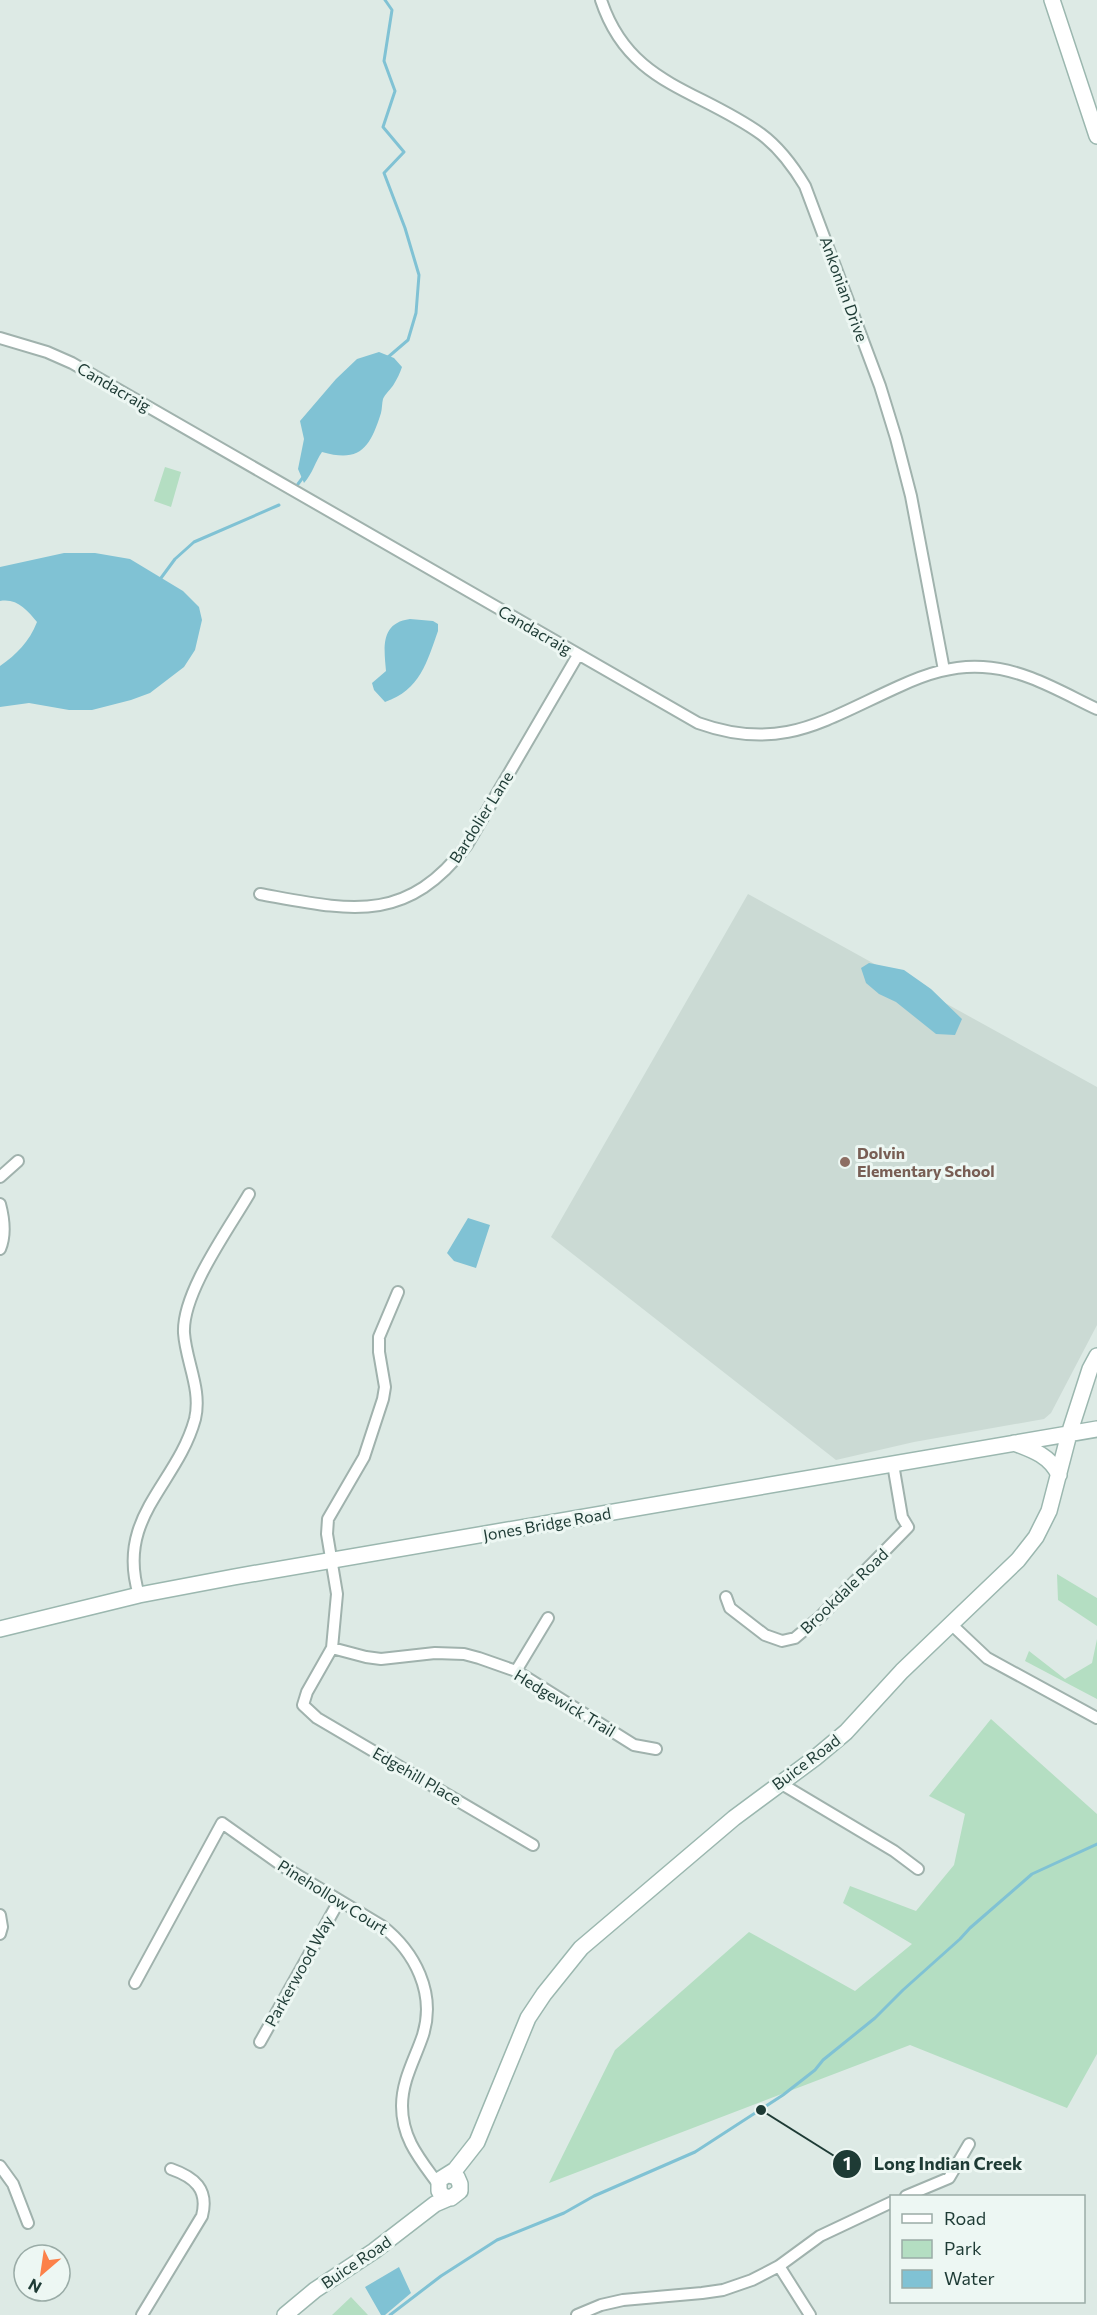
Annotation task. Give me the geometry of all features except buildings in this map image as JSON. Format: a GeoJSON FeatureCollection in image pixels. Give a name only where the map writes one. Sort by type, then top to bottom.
{"type":"FeatureCollection","features":[{"type":"Feature","properties":{"kind":"street","name":"Ankonian Drive"},"geometry":{"type":"LineString","coordinates":[[601,0],[621,42],[643,65],[665,81],[761,134],[786,158],[805,186],[880,386],[896,438],[911,496],[944,670]]}},
{"type":"Feature","properties":{"kind":"street"},"geometry":{"type":"LineString","coordinates":[[1052,0],[1097,136]]}},
{"type":"Feature","properties":{"kind":"street","name":"Candacraig"},"geometry":{"type":"LineString","coordinates":[[0,338],[46,352],[72,363],[698,723],[723,732],[753,736],[780,735],[807,728],[919,678],[944,670],[981,666],[1017,673],[1097,709]]}},
{"type":"Feature","properties":{"kind":"street","name":"Bardolier Lane"},"geometry":{"type":"LineString","coordinates":[[260,894],[334,908],[362,909],[399,901],[434,882],[451,866],[467,845],[578,654]]}},
{"type":"Feature","properties":{"kind":"street"},"geometry":{"type":"LineString","coordinates":[[0,1177],[18,1161]]}},
{"type":"Feature","properties":{"kind":"street"},"geometry":{"type":"LineString","coordinates":[[139,1595],[132,1564],[136,1533],[188,1440],[195,1417],[196,1389],[184,1335],[187,1305],[195,1286],[249,1194]]}},
{"type":"Feature","properties":{"kind":"street"},"geometry":{"type":"LineString","coordinates":[[0,1204],[3,1216],[3,1242],[0,1250]]}},
{"type":"Feature","properties":{"kind":"street"},"geometry":{"type":"LineString","coordinates":[[332,1648],[337,1594],[327,1522],[364,1457],[383,1400],[385,1387],[379,1337],[398,1292]]}},
{"type":"Feature","properties":{"kind":"street","name":"Buice Road"},"geometry":{"type":"LineString","coordinates":[[444,2184],[456,2177],[461,2186],[528,2018],[581,1948],[734,1818],[846,1732],[902,1671],[1018,1560],[1036,1537],[1049,1511],[1069,1434],[1090,1370],[1097,1356]]}},
{"type":"Feature","properties":{"kind":"street","name":"Jones Bridge Road"},"geometry":{"type":"LineString","coordinates":[[0,1629],[139,1595],[1097,1429]]}},
{"type":"Feature","properties":{"kind":"street"},"geometry":{"type":"LineString","coordinates":[[1014,1443],[1047,1458],[1059,1475]]}},
{"type":"Feature","properties":{"kind":"street","name":"Brookdale Road"},"geometry":{"type":"LineString","coordinates":[[726,1596],[730,1608],[765,1635],[782,1641],[795,1638],[821,1616],[908,1527],[902,1517],[893,1464]]}},
{"type":"Feature","properties":{"kind":"street"},"geometry":{"type":"LineString","coordinates":[[516,1671],[548,1618]]}},
{"type":"Feature","properties":{"kind":"street"},"geometry":{"type":"LineString","coordinates":[[951,1624],[987,1658],[1097,1718]]}},
{"type":"Feature","properties":{"kind":"street","name":"Hedgewick Trail"},"geometry":{"type":"LineString","coordinates":[[332,1648],[381,1659],[435,1653],[464,1654],[516,1671],[634,1745],[656,1749]]}},
{"type":"Feature","properties":{"kind":"street","name":"Edgehill Place"},"geometry":{"type":"LineString","coordinates":[[332,1648],[307,1692],[303,1706],[317,1718],[533,1845]]}},
{"type":"Feature","properties":{"kind":"street"},"geometry":{"type":"LineString","coordinates":[[780,1783],[894,1851],[918,1869]]}},
{"type":"Feature","properties":{"kind":"street","name":"Pinehollow Court"},"geometry":{"type":"LineString","coordinates":[[135,1983],[222,1823],[284,1867],[395,1936],[409,1953],[419,1971],[428,2009],[423,2033],[404,2083],[402,2107],[408,2139],[421,2161],[444,2184]]}},
{"type":"Feature","properties":{"kind":"street","name":"Parkerwood Way"},"geometry":{"type":"LineString","coordinates":[[260,2042],[339,1901]]}},
{"type":"Feature","properties":{"kind":"street"},"geometry":{"type":"LineString","coordinates":[[0,1915],[2,1926],[0,1934]]}},
{"type":"Feature","properties":{"kind":"street","name":"Buice Road"},"geometry":{"type":"LineString","coordinates":[[285,2315],[315,2290],[374,2251],[427,2210],[477,2142]]}},
{"type":"Feature","properties":{"kind":"street"},"geometry":{"type":"LineString","coordinates":[[908,2195],[949,2178],[969,2145]]}},
{"type":"Feature","properties":{"kind":"street"},"geometry":{"type":"LineString","coordinates":[[0,2166],[12,2184],[28,2223]]}},
{"type":"Feature","properties":{"kind":"street"},"geometry":{"type":"LineString","coordinates":[[142,2315],[202,2216],[205,2204],[199,2186],[187,2175],[171,2169]]}},
{"type":"Feature","properties":{"kind":"street"},"geometry":{"type":"LineString","coordinates":[[577,2315],[601,2305],[623,2300],[723,2290],[752,2280],[779,2266],[820,2236],[890,2202]]}},
{"type":"Feature","properties":{"kind":"street"},"geometry":{"type":"LineString","coordinates":[[779,2266],[810,2315]]}},
{"type":"Feature","properties":{"kind":"shaded area","name":"Dolvin Elementary School"},"geometry":{"type":"Polygon","coordinates":[[[748,894],[1097,1087],[1097,1325],[1051,1413],[1044,1419],[914,1442],[836,1460],[551,1237],[748,894]]]}},
{"type":"Feature","properties":{"kind":"green space"},"geometry":{"type":"Polygon","coordinates":[[[165,467],[181,472],[171,507],[154,501],[165,467]]]}},
{"type":"Feature","properties":{"kind":"green space"},"geometry":{"type":"Polygon","coordinates":[[[1057,1574],[1097,1598],[1097,1626],[1058,1600],[1057,1574]]]}},
{"type":"Feature","properties":{"kind":"green space"},"geometry":{"type":"Polygon","coordinates":[[[1097,1639],[1097,1699],[1025,1661],[1029,1651],[1065,1679],[1092,1663],[1097,1639]]]}},
{"type":"Feature","properties":{"kind":"green space"},"geometry":{"type":"Polygon","coordinates":[[[991,1719],[1097,1814],[1097,2054],[1067,2108],[910,2045],[549,2183],[615,2050],[749,1932],[855,1991],[912,1944],[843,1903],[850,1886],[916,1911],[954,1865],[965,1814],[929,1796],[991,1719]]]}},
{"type":"Feature","properties":{"kind":"green space"},"geometry":{"type":"Polygon","coordinates":[[[351,2297],[368,2315],[332,2315],[351,2297]]]}},
{"type":"Feature","properties":{"kind":"water"},"geometry":{"type":"Polygon","coordinates":[[[379,352],[394,358],[402,367],[394,384],[383,399],[377,425],[368,444],[354,454],[335,455],[322,452],[304,483],[298,469],[304,439],[300,421],[336,379],[357,359],[379,352]]]}},
{"type":"Feature","properties":{"kind":"water"},"geometry":{"type":"Polygon","coordinates":[[[64,553],[95,553],[130,559],[183,591],[199,607],[202,620],[195,650],[184,667],[150,693],[131,700],[92,710],[69,710],[29,703],[0,707],[0,666],[22,647],[37,622],[17,603],[0,601],[0,567],[64,553]]]}},
{"type":"Feature","properties":{"kind":"water"},"geometry":{"type":"Polygon","coordinates":[[[410,619],[433,621],[438,624],[438,631],[420,674],[406,690],[385,702],[374,690],[372,683],[386,671],[385,645],[389,631],[400,621],[410,619]]]}},
{"type":"Feature","properties":{"kind":"water"},"geometry":{"type":"Polygon","coordinates":[[[869,963],[904,970],[931,989],[962,1019],[955,1035],[936,1034],[896,1002],[879,994],[866,983],[861,968],[869,963]]]}},
{"type":"Feature","properties":{"kind":"water"},"geometry":{"type":"Polygon","coordinates":[[[468,1218],[490,1225],[476,1268],[454,1261],[447,1253],[468,1218]]]}},
{"type":"Feature","properties":{"kind":"water"},"geometry":{"type":"Polygon","coordinates":[[[399,2267],[411,2293],[385,2315],[381,2315],[365,2287],[399,2267]]]}},
{"type":"Feature","properties":{"kind":"waterway"},"geometry":{"type":"LineString","coordinates":[[385,0],[392,10],[384,61],[395,91],[383,127],[404,152],[384,173],[405,228],[419,275],[416,313],[408,340],[387,358]]}},
{"type":"Feature","properties":{"kind":"waterway"},"geometry":{"type":"LineString","coordinates":[[298,484],[304,476]]}},
{"type":"Feature","properties":{"kind":"waterway"},"geometry":{"type":"LineString","coordinates":[[161,578],[175,559],[194,542],[279,505]]}},
{"type":"Feature","properties":{"kind":"waterway"},"geometry":{"type":"LineString","coordinates":[[390,2315],[441,2276],[497,2240],[564,2213],[594,2196],[695,2152],[783,2095],[875,2018],[970,1928],[1032,1874],[1097,1844]]}},
{"type":"Feature","properties":{"kind":"place","name":"Dolvin Elementary School"},"geometry":{"type":"Point","coordinates":[845,1162]}},
{"type":"Feature","properties":{"kind":"place","name":"Long Indian Creek"},"geometry":{"type":"Point","coordinates":[761,2110]}}]}
